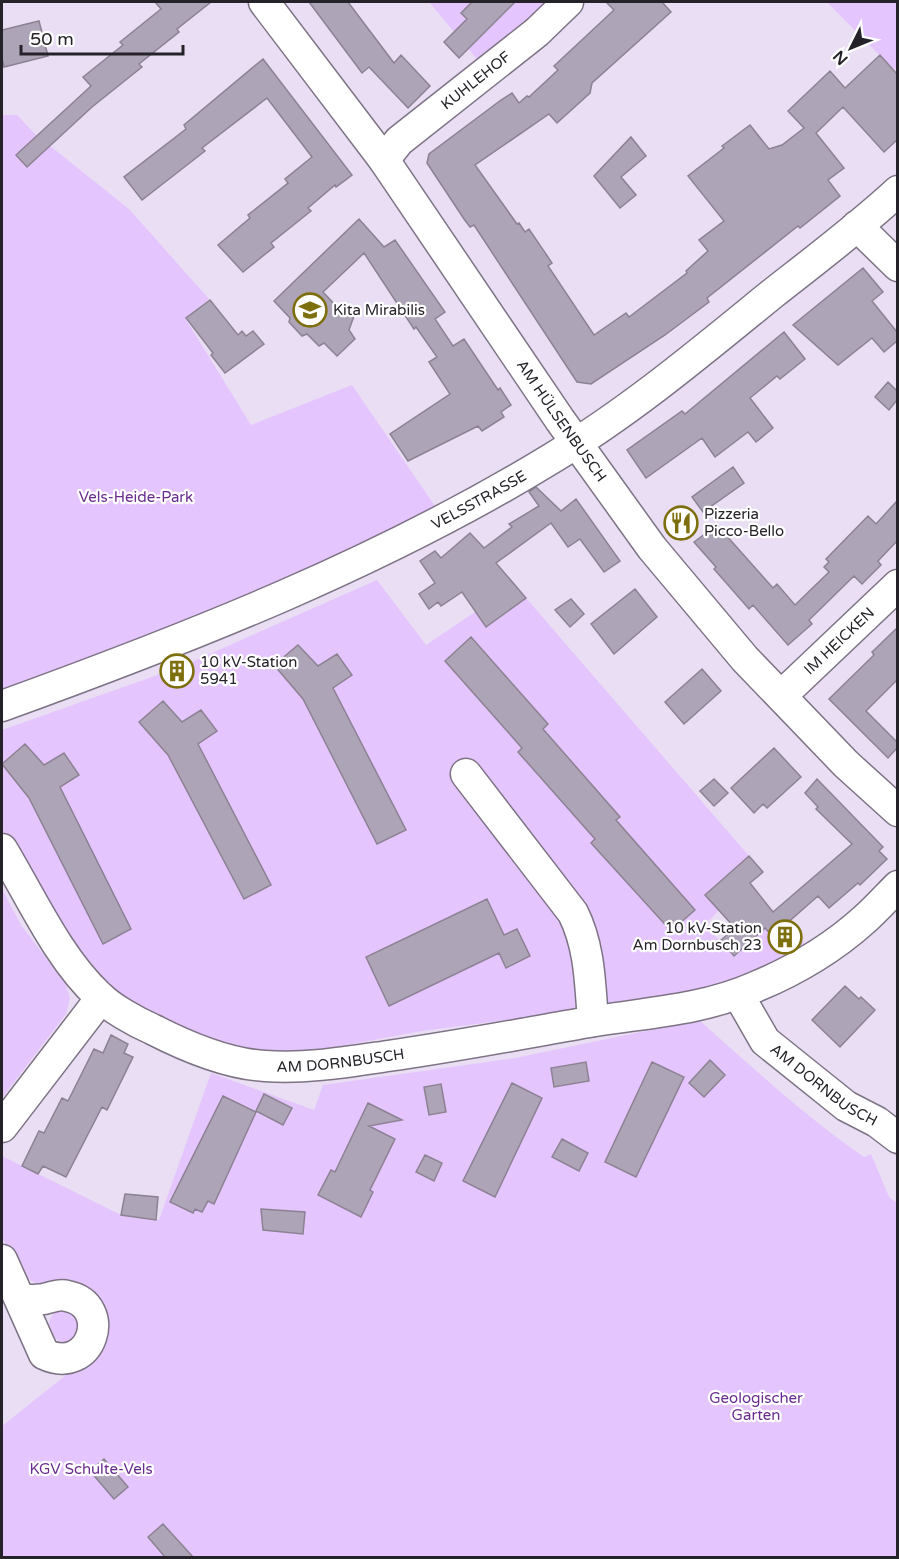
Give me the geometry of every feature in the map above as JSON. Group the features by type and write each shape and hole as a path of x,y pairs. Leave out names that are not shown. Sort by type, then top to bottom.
{"street":[{"name":"AM HÜLSENBUSCH","path":"264,2 384,160 577,443 652,548 712,621 781,696 846,764 897,811"},
{"name":"KUHLEHOF","path":"384,160 399,141 537,32 568,2"},
{"name":"VELSSTRASSE","path":"2,706 262,607 441,521 577,443 644,395 857,226 897,191"},
{"path":"857,226 897,266"},
{"name":"IM HEICKEN","path":"781,696 897,585"},
{"path":"466,774 573,913 583,932 593,1021"},
{"name":"AM DORNBUSCH","path":"2,849 61,948 84,980 101,998 150,1029 201,1050 263,1066 324,1066 696,1006 738,994 790,970 836,941 865,919 897,886"},
{"name":"AM DORNBUSCH","path":"738,994 765,1041 846,1106 877,1122 897,1138"},
{"path":"2,1127 101,998"},
{"path":"2,1260 21,1300"}],"green space":[{"path":"429,2 550,2 482,65"},
{"path":"827,2 897,2 897,67 894,70"},
{"name":"Vels-Heide-Park","path":"2,115 17,115 34,133 129,209 209,299 185,318 251,425 352,385 437,509 310,571 183,624 2,692"},
{"path":"377,580 426,645 475,612 486,627 526,598 749,856 719,910 705,925 734,956 780,915 808,948 745,979 691,994 422,1031 319,1050 248,1052 191,1035 141,1011 110,986 69,937 2,829 2,730 180,667"},
{"path":"2,889 21,925 65,983 70,998 66,1014 2,1098"},
{"path":"699,1020 821,1125 864,1157 871,1154 889,1197 897,1203 897,1557 2,1557 2,1426 105,1344 105,1325 30,1280 17,1268 2,1237 2,1156 121,1215 159,1220 211,1073 314,1110 323,1085 515,1058"},
{"path":"61,1309 77,1313 81,1335 66,1343 55,1338 49,1328 51,1317"}],"building":[{"path":"155,2 211,2 177,29 179,32 139,64 142,67 92,107 27,167 16,155 91,86 83,77 123,45 120,42 161,9"},
{"path":"309,2 348,2 394,63 401,55 430,86 408,108 369,67 362,73"},
{"path":"472,2 515,2 459,58 444,42 467,19 461,13"},
{"path":"606,2 662,2 671,12 592,83 590,93 557,123 549,114 475,165 517,224 519,223 525,232 529,229 552,263 548,266 594,335 626,313 629,317 687,273 686,271 708,251 699,240 724,221 688,176 750,125 769,149 782,145 804,128 788,111 830,71 845,88 880,55 897,74 897,140 884,152 843,107 816,133 844,168 828,180 840,196 707,298 709,302 665,335 591,384 577,382 474,225 470,227 427,163 429,154 501,100 512,93 519,103 527,96 529,97 558,70 554,66 614,10"},
{"path":"39,21 48,56 4,67 2,30"},
{"path":"263,59 352,175 336,187 335,185 308,208 311,211 271,243 274,247 243,272 218,245 250,218 248,215 288,183 285,179 312,157 267,98 202,148 205,151 142,200 124,177 186,129 184,125"},
{"path":"631,137 646,156 621,177 636,195 620,208 594,176"},
{"path":"359,219 384,247 395,240 445,312 435,319 453,346 464,339 498,390 500,388 511,405 501,412 504,417 482,431 478,426 408,461 390,434 450,394 429,362 437,357 416,327 414,329 364,253 323,292 339,309 348,309 354,316 349,330 355,339 337,356 324,343 319,346 307,334 302,336 289,322 290,318 274,301"},
{"path":"863,268 883,292 872,301 897,332 897,341 884,352 872,338 838,365 793,325"},
{"path":"210,300 238,335 242,331 246,336 253,331 264,344 225,373 186,318"},
{"path":"784,332 805,359 780,379 777,376 750,398 773,428 756,442 748,432 715,457 702,438 646,478 627,450 682,411 685,414"},
{"path":"888,382 897,391 897,400 889,410 875,397"},
{"path":"733,467 744,483 703,512 692,497"},
{"path":"536,487 561,511 576,499 620,561 604,572 580,539 568,547 551,523 496,563 526,598 486,627 462,592 441,606 438,602 429,609 419,594 435,583 420,561 435,551 441,558 470,533 484,548 512,527 509,524 539,506 529,492"},
{"path":"897,501 897,541 878,561 881,565 862,584 854,576 809,620 812,624 788,645 753,605 749,609 694,542 717,525 773,588 777,584 795,605 829,572 824,567 829,562 826,559 868,516 876,524"},
{"path":"635,589 657,617 614,654 591,624"},
{"path":"571,599 584,614 570,627 555,610"},
{"path":"897,628 897,680 866,711 897,742 897,748 888,758 829,699 874,655 872,652"},
{"path":"471,637 548,724 543,729 620,817 616,820 695,910 671,931 591,843 595,839 518,752 522,748 445,661"},
{"path":"298,645 318,666 337,654 352,675 333,688 406,830 377,844 303,699 274,665"},
{"path":"702,669 721,691 684,724 665,702"},
{"path":"163,701 182,722 201,710 217,731 198,744 271,885 244,899 168,755 139,722"},
{"path":"25,744 44,765 64,753 79,775 60,787 131,929 103,944 29,798 2,764"},
{"path":"774,748 801,777 767,808 763,804 754,813 731,788"},
{"path":"714,779 728,793 714,806 700,791"},
{"path":"817,779 883,847 879,851 887,859 860,885 858,883 829,908 818,896 785,925 797,938 784,949 765,928 734,956 721,940 735,928 705,895 749,856 763,872 750,883 773,912 852,844 816,809 818,807 805,793"},
{"path":"487,899 504,935 517,929 530,956 506,968 499,953 389,1006 366,957"},
{"path":"845,986 875,1010 840,1047 812,1020"},
{"path":"111,1035 128,1044 124,1053 133,1057 107,1110 102,1107 66,1177 43,1166 38,1174 22,1166 39,1131 44,1133 62,1098 68,1101 94,1049 103,1053"},
{"path":"710,1060 725,1075 704,1097 689,1083"},
{"path":"586,1062 589,1081 554,1087 551,1068"},
{"path":"652,1062 684,1077 636,1177 605,1162"},
{"path":"512,1083 542,1098 495,1197 463,1181"},
{"path":"441,1084 446,1112 429,1115 424,1087"},
{"path":"264,1094 292,1108 283,1125 256,1111"},
{"path":"223,1096 256,1112 214,1204 208,1201 202,1212 195,1209 193,1213 170,1202"},
{"path":"368,1103 402,1120 369,1126 395,1139 370,1190 373,1192 361,1217 318,1195 331,1170 335,1172"},
{"path":"562,1139 588,1153 579,1171 552,1157"},
{"path":"425,1155 442,1163 434,1181 416,1172"},
{"path":"125,1194 158,1197 156,1220 121,1215"},
{"path":"261,1209 305,1212 303,1234 263,1230"},
{"path":"104,1459 128,1487 114,1499 90,1471"},
{"path":"163,1524 193,1557 165,1557 148,1537"}],"place":[{"name":"Kita Mirabilis","path":"310,310"},
{"name":"Pizzeria Picco-Bello","path":"681,523"},
{"name":"10 kV-Station 5941","path":"177,671"},
{"name":"10 kV-Station Am Dornbusch 23","path":"785,937"}],"park label":[{"name":"Geologischer Garten","path":"756,1406"},
{"name":"KGV Schulte-Vels","path":"91,1469"}]}
